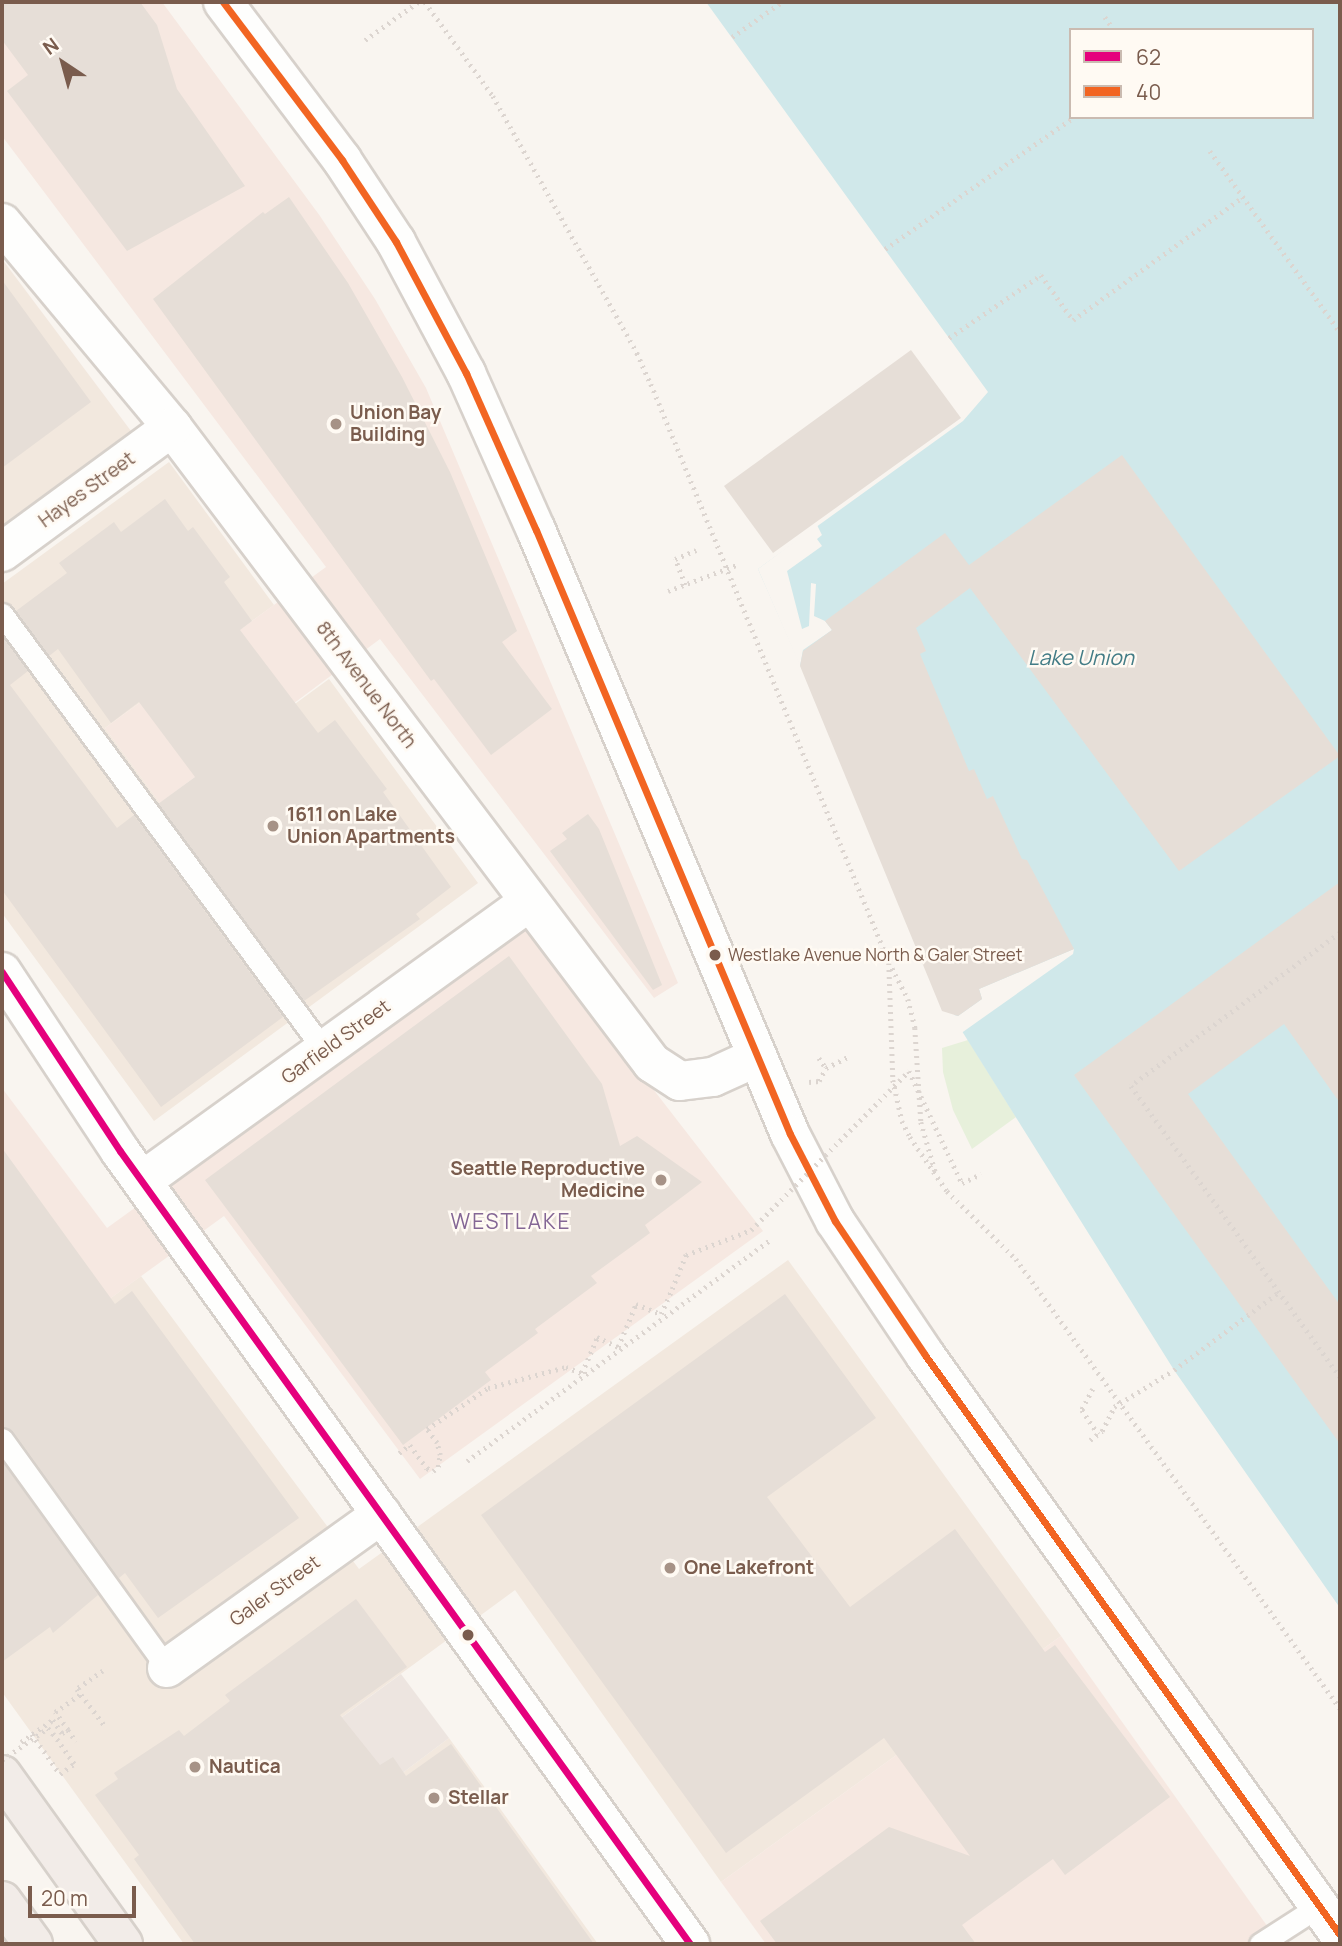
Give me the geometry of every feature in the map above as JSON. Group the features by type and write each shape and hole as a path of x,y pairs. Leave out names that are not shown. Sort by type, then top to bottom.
{"highway":[{"path":"2,1775 123,1944"},
{"path":"2,1901 33,1944"}],"main road":[{"path":"223,2 342,160 396,242 466,373 536,530 790,1134 835,1221 925,1355 1330,1921"},
{"name":"8th Avenue North","path":"2,223 172,427 652,1063 680,1081 713,1077 757,1057"},
{"name":"Hayes Street","path":"2,552 172,427"},
{"name":"Garfield Street","path":"142,1181 529,902"},
{"path":"3,975 142,1181 690,1944"},
{"name":"Galer Street","path":"167,1668 382,1514"}],"lane":[{"path":"2,614 324,1050"},
{"path":"2,1439 167,1668"},
{"path":"1260,1944 1330,1921"}],"path":[{"path":"365,40 418,2"},
{"path":"425,2 493,96 637,353 889,962 908,999 915,1028 917,1097 924,1139 936,1174"},
{"path":"732,37 782,2"},
{"path":"1105,17 1113,28"},
{"path":"885,249 1071,119"},
{"path":"1210,151 1340,332"},
{"path":"949,338 1041,275 1073,320 1243,197"},
{"path":"685,585 676,559 696,551"},
{"path":"668,591 739,564"},
{"path":"1340,933 1131,1086 1340,1377"},
{"path":"889,962 891,1062 897,1103 910,1137 963,1209 1016,1259 1340,1708"},
{"path":"808,1082 818,1081 826,1068 850,1056"},
{"path":"819,1058 826,1068"},
{"path":"399,1453 410,1445 427,1468 433,1471 438,1467 440,1455 437,1443 427,1429 488,1388 566,1367 582,1373 597,1337 618,1346 636,1304 661,1314 686,1255 751,1230 909,1070 962,1183 981,1174"},
{"path":"467,1461 771,1240"},
{"path":"1090,1440 1098,1434 1114,1408 1174,1370 1279,1292"},
{"path":"1093,1389 1082,1410 1098,1434"},
{"path":"76,1741 55,1712 103,1671"},
{"path":"79,1692 105,1726"},
{"path":"20,1742 53,1720 62,1733 68,1730"},
{"path":"2,1760 48,1728 74,1764 60,1774 32,1734"}],"shaded area":[{"path":"2,2 162,2 320,216 375,299 426,388 678,983 654,998 380,639 160,803 105,728 326,567 2,136"},
{"path":"2,259 134,435 2,532"},
{"path":"169,462 274,605 105,728 160,803 329,679 478,883 154,1121 2,913 2,584"},
{"path":"526,925 763,1231 420,1479 224,1216 2,1377 2,1088 107,1228"},
{"path":"788,1260 1061,1636 721,1882 515,1590 252,1783 300,1850 449,1738 598,1944 184,1944 2,1692 2,1377 141,1276 359,1569"},
{"path":"1061,1636 1280,1944 766,1944 721,1882"},
{"path":"401,1674 449,1738 300,1850 252,1783"}],"green space":[{"path":"968,1040 1016,1117 972,1149 953,1110 943,1072 942,1048"}],"water":[{"name":"Lake Union","path":"706,2 1340,2 1340,1608 1174,1370 960,1028 758,569 963,421 988,392"}],"pier":[{"path":"817,525 822,535 817,539 822,546 787,571 802,629 809,626 811,583 816,584 814,616 825,621 832,630 803,650 800,666 758,569"},
{"path":"1074,949 1073,954 960,1034 950,1014 958,1016 982,999 979,989"}],"building":[{"path":"2,2 140,2 157,25 177,89 245,186 127,251 7,91 28,75 2,40"},
{"name":"Union Bay Building","path":"289,197 348,283 402,377 450,472 517,631 502,642 552,709 491,755 434,679 431,681 153,299 263,212 265,214"},
{"path":"2,280 91,402 2,468"},
{"path":"911,350 961,418 773,553 724,486"},
{"path":"1122,455 1340,756 1179,871 970,588 916,628 926,651 920,654 969,771 974,769 987,799 993,796 1022,859 1027,860 1074,949 979,989 982,999 958,1016 942,1011 800,666 803,651 832,630 825,621 945,533 969,565"},
{"path":"165,499 188,531 193,527 230,577 224,582 252,621 240,630 318,733 335,720 387,789 383,792 451,887 416,914 420,919 304,1001 158,804 195,777 139,702 111,723 58,649 49,656 16,611 67,573 59,563 114,522 121,532"},
{"path":"2,636 28,671 10,685 117,828 134,815 283,1017 161,1107 2,890"},
{"path":"588,814 599,829 662,985 653,990 550,851 567,839 562,833"},
{"path":"1340,882 1340,1103 1284,1024 1188,1094 1340,1305 1340,1444 1074,1075"},
{"path":"509,956 602,1084 620,1146 637,1136 702,1182 645,1225 650,1233 591,1276 597,1283 535,1329 538,1333 485,1372 491,1380 403,1445 205,1180"},
{"path":"2,1148 115,1304 132,1291 299,1518 158,1618 125,1573 119,1578 13,1431 2,1426"},
{"name":"One Lakefront","path":"785,1294 876,1418 767,1497 850,1607 955,1529 1045,1652 1055,1645 1170,1797 1065,1875 1053,1859 962,1925 976,1944 777,1944 760,1921 889,1827 970,1856 884,1738 726,1853 481,1515"},
{"path":"2,1461 98,1595 53,1633 50,1627 2,1662"},
{"path":"356,1599 407,1667 340,1715 380,1765 393,1757 406,1776 451,1744 594,1944 195,1944 134,1859 139,1855 95,1795 118,1779 114,1773 179,1730 184,1736 230,1701 225,1695"}],"transit line":[{"name":"40","path":"223,2 342,160 396,242 466,373 536,530 790,1134 835,1221 925,1355 1340,1935"},
{"name":"62","path":"2,972 120,1151 690,1944"}],"place":[{"name":"Union Bay Building","path":"336,424"},
{"name":"1611 on Lake Union Apartments","path":"273,826"},
{"name":"Westlake Avenue North & Galer Street","path":"715,955"},
{"name":"Seattle Reproductive Medicine","path":"661,1180"},
{"name":"One Lakefront","path":"670,1568"},
{"name":"Nautica","path":"195,1767"},
{"name":"Stellar","path":"434,1798"}],"district":[{"name":"WESTLAKE","path":"511,1221"}]}
